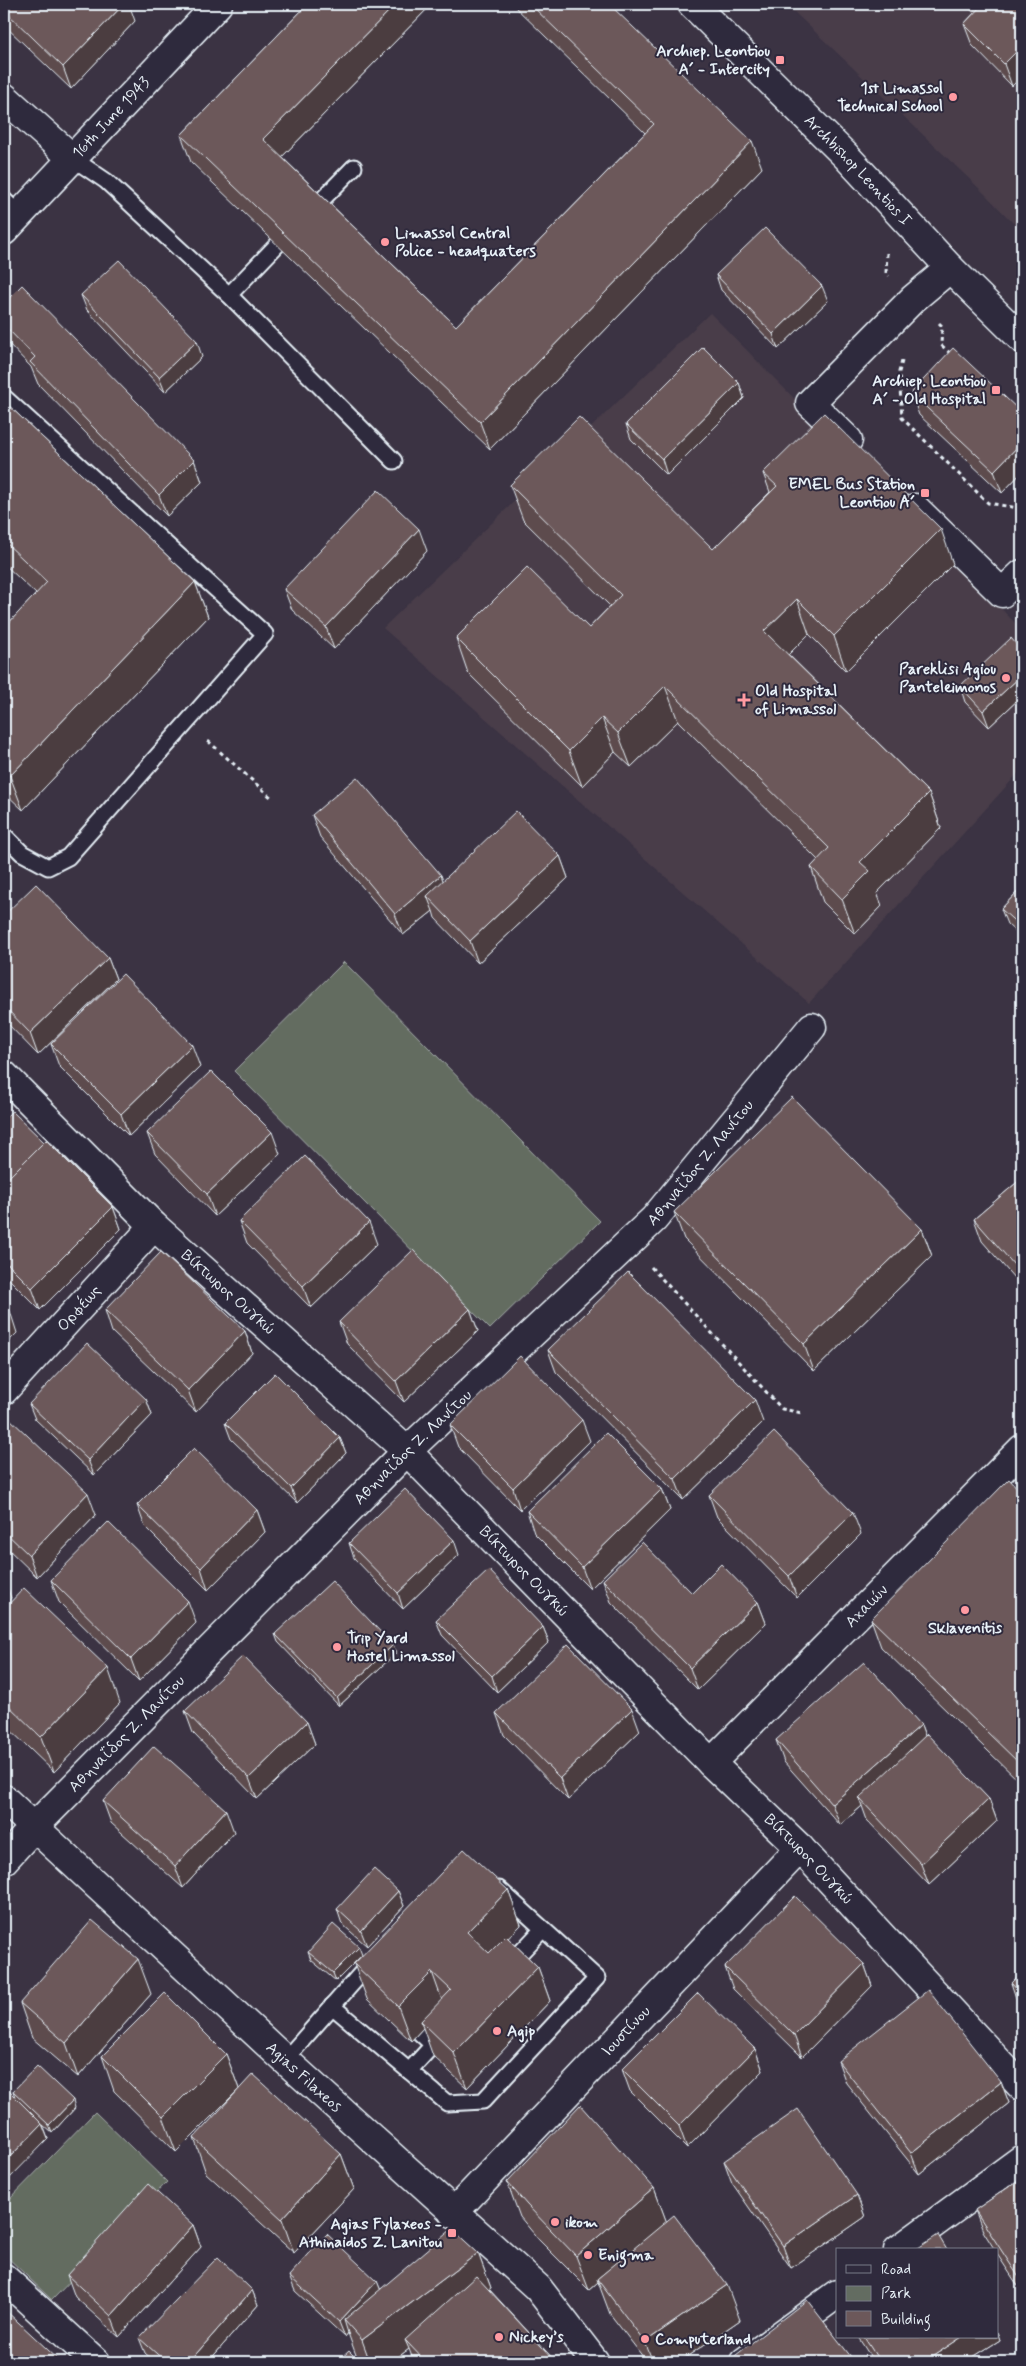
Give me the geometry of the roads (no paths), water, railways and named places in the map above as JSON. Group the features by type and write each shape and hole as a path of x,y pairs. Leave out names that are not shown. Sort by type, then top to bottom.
{"street":[{"name":"16th June 1943","path":"9,215 72,158 218,4"},
{"name":"Archbishop Leontios I","path":"692,4 846,156 950,268 1022,339"},
{"path":"4,97 72,158"},
{"path":"864,457 810,403 914,299 950,268"},
{"path":"898,490 1002,593 1022,574"},
{"name":"Αθηναΐδος Ζ. Λανίτου","path":"4,1860 35,1826 407,1451 654,1219 812,1027"},
{"name":"Βίκτωρος Ουγκώ","path":"4,1075 154,1226 407,1451 711,1763 800,1848 1022,2087"},
{"name":"Ορφέως","path":"4,1390 154,1226"},
{"name":"Αχαιών","path":"711,1763 1022,1449"},
{"name":"Agias Filaxeos","path":"4,1799 284,2060 538,2288 595,2362"},
{"name":"Ιουστίνου","path":"453,2213 800,1848"},
{"path":"901,2248 1022,2159"},
{"path":"4,2278 96,2362"},
{"path":"744,2362 836,2295"}],"lane":[{"path":"72,158 106,181 229,295 394,461"},
{"path":"315,207 354,167"},
{"path":"229,295 277,245"},
{"path":"4,397 265,634 68,856 48,867 22,853 4,835"},
{"path":"332,2006 447,2103 483,2101 597,1978 486,1877"},
{"path":"496,1950 504,1970 542,1929"},
{"path":"284,2060 332,2006 366,1979 384,1947"},
{"path":"409,2071 451,2025"},
{"path":"420,2032 433,2045"}],"place":[{"name":"Archiep. Leontiou A´ - Intercity","path":"780,60"},
{"name":"1st Limassol Technical School","path":"953,97"},
{"name":"Limassol Central Police - headquaters","path":"385,242"},
{"name":"Archiep. Leontiou A´ - Old Hospital","path":"996,390"},
{"name":"EMEL Bus Station Leontiou A´","path":"925,493"},
{"name":"Pareklisi Agiou Panteleimonos","path":"1006,678"},
{"name":"Old Hospital of Limassol","path":"744,700"},
{"name":"Sklavenitis","path":"965,1610"},
{"name":"Trip Yard Hostel Limassol","path":"337,1647"},
{"name":"Agip","path":"497,2031"},
{"name":"ikom","path":"555,2222"},
{"name":"Agias Fylaxeos - Athinaidos Z. Lanitou","path":"452,2233"},
{"name":"Enigma","path":"588,2255"},
{"name":"Nickey’s","path":"499,2337"},
{"name":"Computerland","path":"645,2339"}]}
